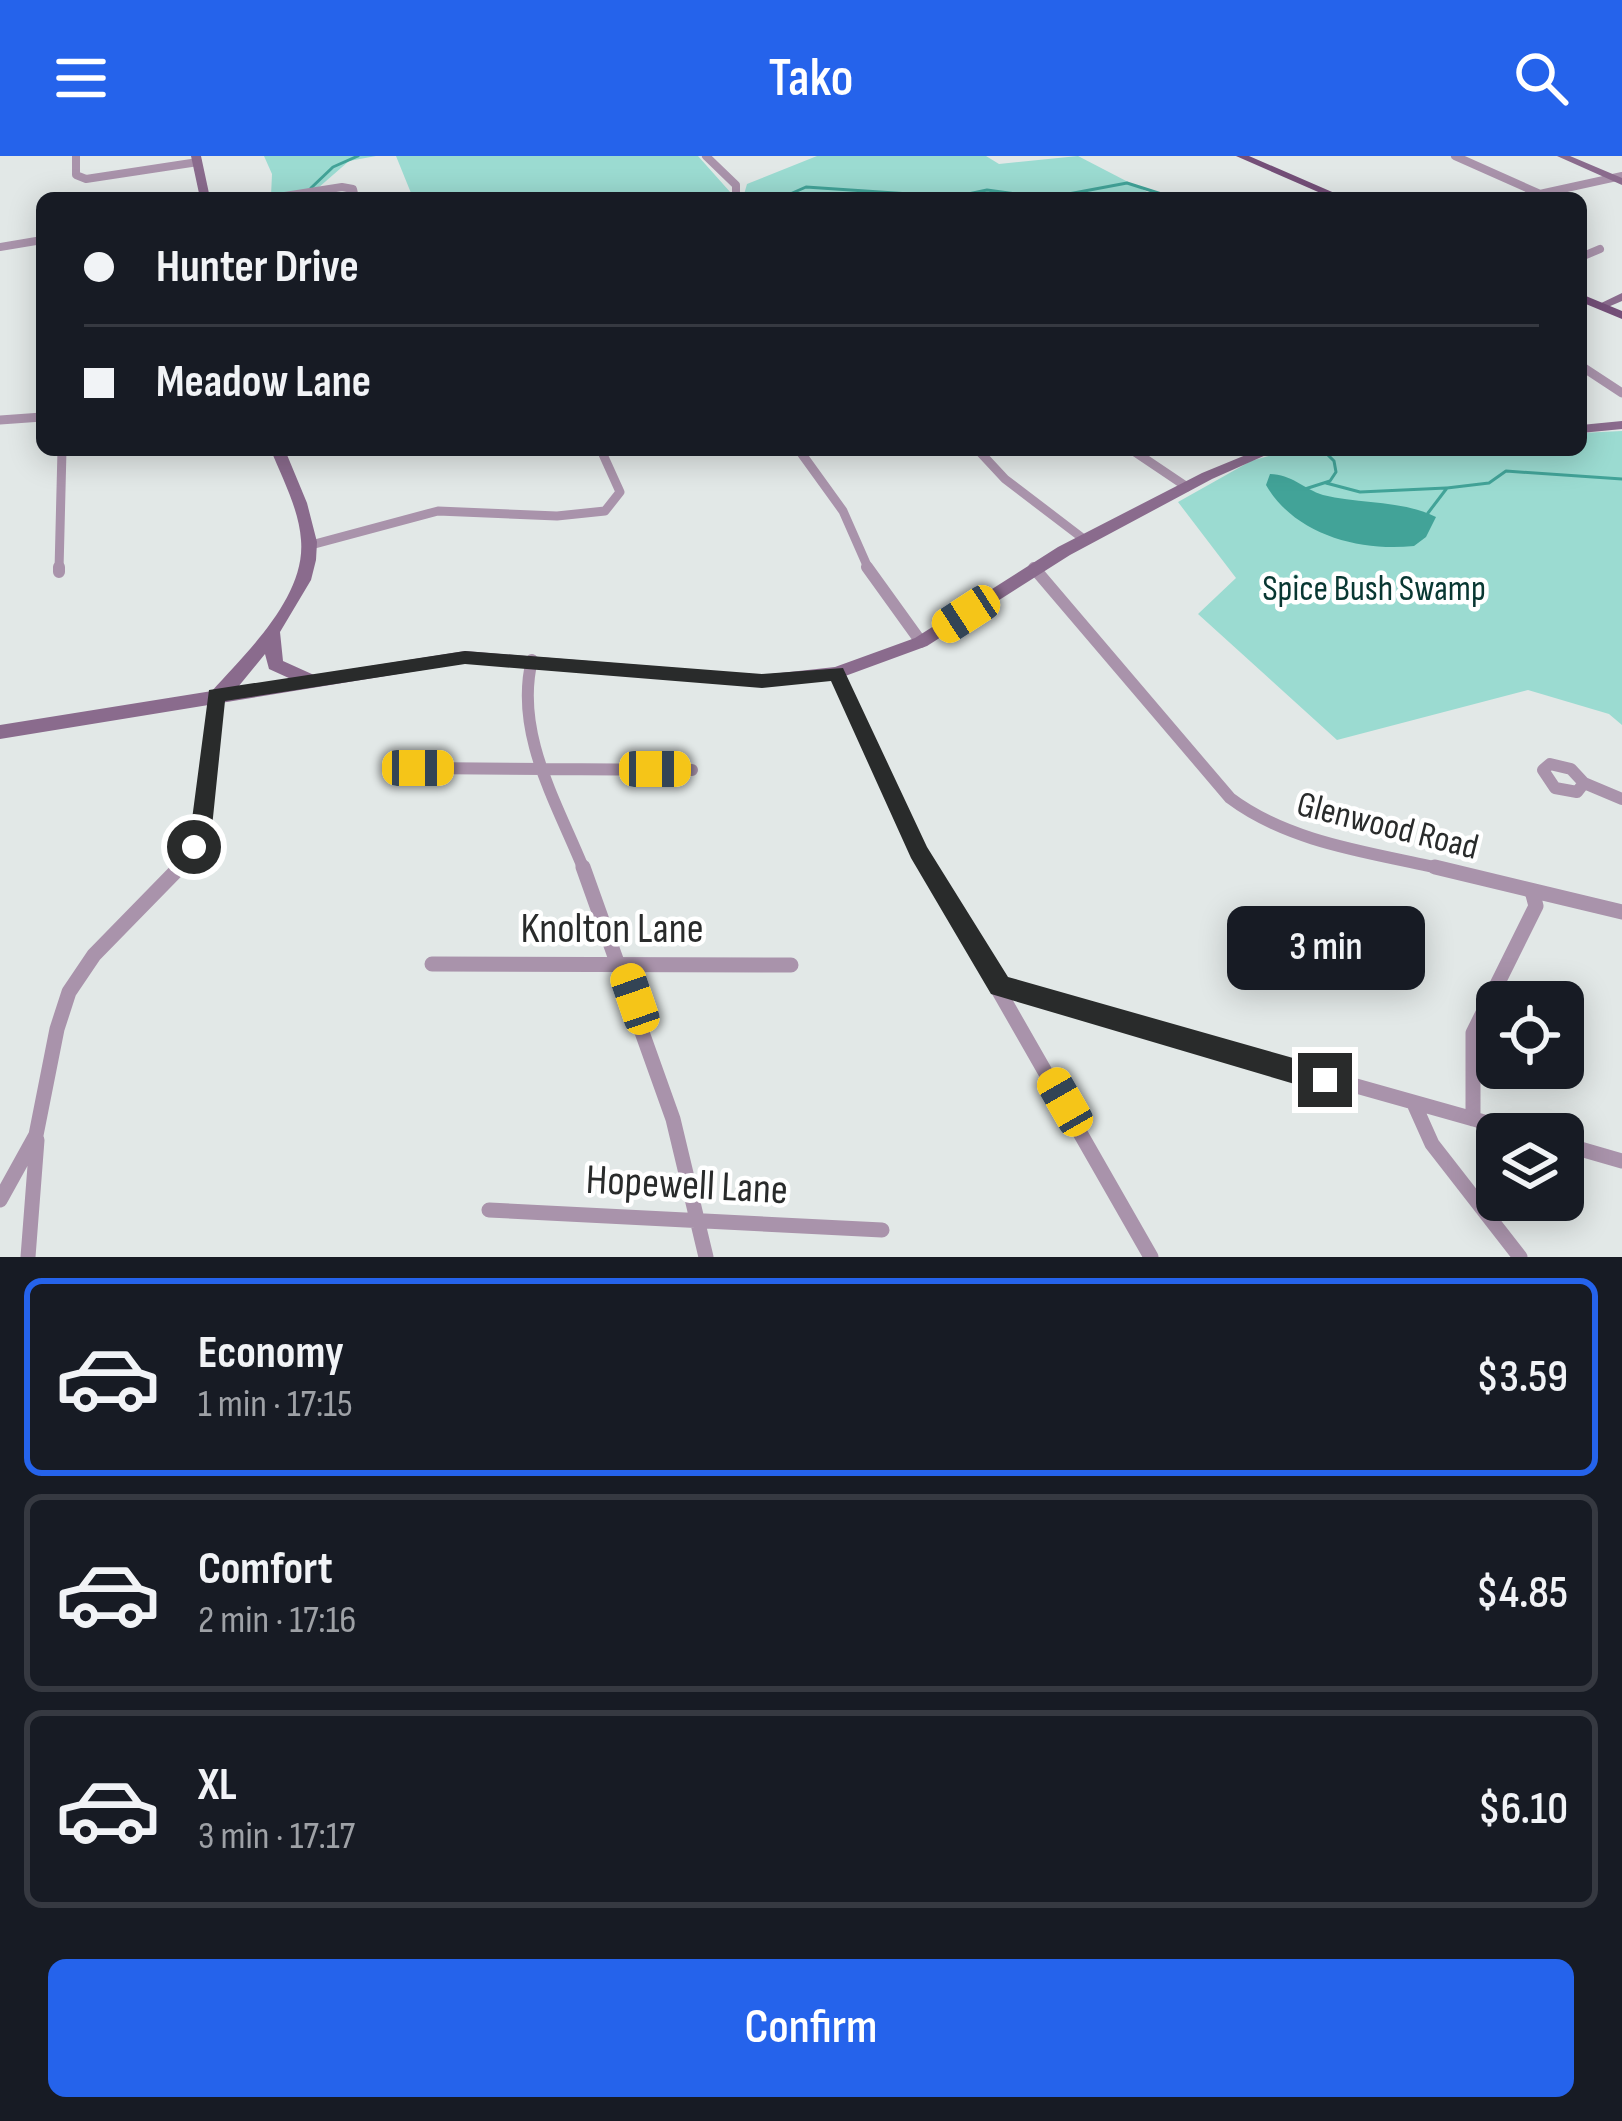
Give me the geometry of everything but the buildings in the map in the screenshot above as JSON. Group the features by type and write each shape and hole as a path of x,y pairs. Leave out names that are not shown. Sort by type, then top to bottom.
{"main road":[{"path":"1241,156 1327,192"},
{"path":"1562,156 1619,179"},
{"path":"197,159 204,192"},
{"path":"1600,306 1622,297"},
{"path":"1587,301 1622,315"},
{"path":"1587,428 1622,425"},
{"path":"215,695 234,683 304,585 310,544 280,456"},
{"path":"0,732 439,659 532,660 762,681 837,673 921,643 1084,540 1257,456"},
{"path":"272,632 275,665 312,679"}],"street":[{"path":"76,156 76,175 83,179 197,159"},
{"path":"706,156 736,184 736,192"},
{"path":"1455,156 1536,192"},
{"path":"1551,192 1619,179"},
{"path":"318,192 349,188 351,192"},
{"path":"0,247 36,241"},
{"path":"1587,254 1600,249"},
{"path":"1587,370 1622,392"},
{"path":"0,420 36,417"},
{"path":"59,572 62,456"},
{"path":"310,544 438,511 557,516 605,511 620,492 604,456"},
{"path":"803,456 843,511 873,580 921,643"},
{"path":"984,456 1005,479 1084,540"},
{"path":"1141,456 1187,487"},
{"name":"Glenwood Road","path":"1034,568 1217,784 1254,816 1304,836 1622,912"},
{"path":"532,660 523,708 622,962 678,1127 706,1257"},
{"path":"837,673 919,852 1000,986 1151,1257"},
{"path":"28,1257 38,1132 59,1018 69,991 94,954 169,885 194,847 202,827 215,695"},
{"path":"418,768 692,770"},
{"path":"1584,783 1622,799"},
{"path":"1473,1119 1473,1033 1536,907 1532,891"},
{"name":"Knolton Lane","path":"432,964 791,965"},
{"path":"1000,986 1476,1120"},
{"path":"1415,1106 1432,1144 1520,1257"},
{"path":"0,1199 38,1132"},
{"path":"1584,1150 1622,1161"},
{"name":"Hopewell Lane","path":"489,1210 882,1230"}],"green space":[{"path":"264,156 376,156 349,161 318,188 271,192 272,174"},
{"path":"396,156 698,156 730,192 411,192"},
{"path":"817,156 986,156 999,164 1078,156 1147,192 745,192 747,184"},
{"name":"Spice Bush Swamp","path":"1622,431 1622,725 1609,714 1528,690 1337,740 1198,614 1236,578 1178,502 1251,461 1269,456 1587,456 1587,433"}],"water":[{"path":"1270,474 1323,495 1409,508 1436,517 1426,537 1414,546 1350,542 1293,516 1266,485"}],"waterway":[{"path":"311,188 333,167 358,156"},
{"path":"1079,192 1127,183 1155,192"},
{"path":"795,192 806,187 880,192"},
{"path":"978,192 1002,192"},
{"path":"1305,489 1330,481 1336,472 1329,456"},
{"path":"1428,513 1447,488 1489,483 1506,471 1622,479"},
{"path":"1326,483 1360,492 1446,488"}],"route":[{"path":"194,847 202,827 215,695 465,657 738,680 795,680 837,673 919,852 1000,986 1325,1080"}]}
